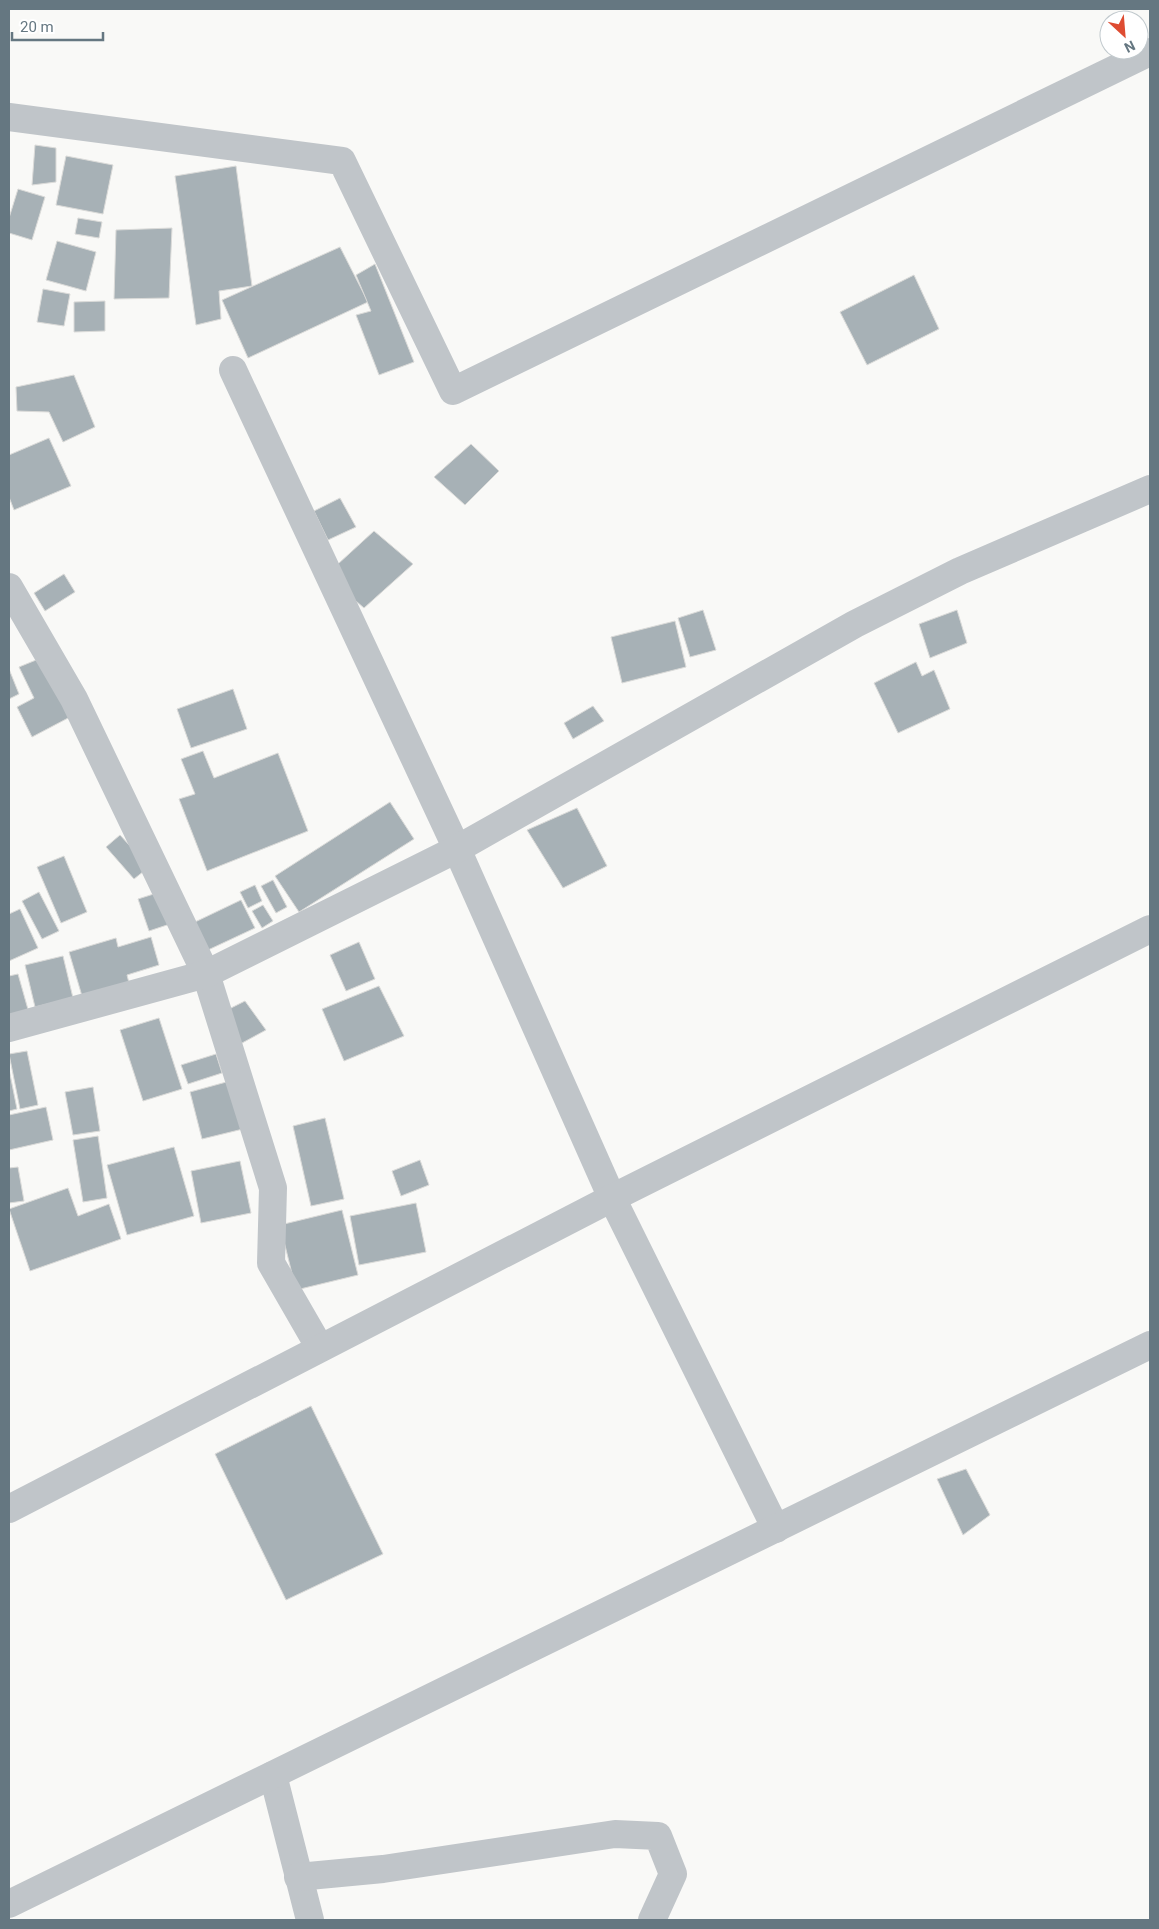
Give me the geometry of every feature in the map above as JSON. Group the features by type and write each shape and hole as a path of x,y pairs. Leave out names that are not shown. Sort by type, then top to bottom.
{"street":[{"path":"9,117 342,161 453,391 1150,52"},
{"path":"233,370 457,849 612,1198 776,1529"},
{"path":"9,1028 206,974 457,849 855,624 960,571 1150,489"},
{"path":"9,587 74,699 206,974 273,1188 271,1263 320,1348"},
{"path":"9,1508 612,1198 1150,929"},
{"path":"9,1904 1150,1345"},
{"path":"274,1775 310,1920"},
{"path":"298,1877 383,1869 615,1834 658,1836 673,1874 652,1920"}],"building":[{"path":"35,145 56,148 56,182 32,185"},
{"path":"66,156 113,165 103,214 56,205"},
{"path":"236,166 252,286 219,291 221,319 196,325 175,176"},
{"path":"18,189 45,197 32,240 9,233 9,218"},
{"path":"78,218 102,222 99,238 75,234"},
{"path":"172,228 169,298 114,299 116,230"},
{"path":"57,241 96,252 86,291 46,280"},
{"path":"340,247 368,302 248,358 222,300"},
{"path":"375,264 414,362 379,375 356,315 371,311 356,275"},
{"path":"914,275 939,329 867,365 840,312"},
{"path":"43,289 70,294 64,326 37,322"},
{"path":"105,301 105,331 74,332 74,302"},
{"path":"74,375 95,427 63,442 49,412 17,411 16,387"},
{"path":"49,438 71,486 14,510 9,497 9,455"},
{"path":"471,444 499,471 465,505 434,477"},
{"path":"340,498 356,527 328,540 314,511"},
{"path":"374,531 413,564 364,608 326,575"},
{"path":"64,574 75,592 45,611 34,593"},
{"path":"703,610 716,650 690,657 678,618"},
{"path":"957,610 967,643 930,658 919,624"},
{"path":"675,621 686,667 622,683 611,637"},
{"path":"41,658 70,717 32,737 17,707 34,698 19,667"},
{"path":"916,662 922,676 934,670 950,709 898,733 874,683"},
{"path":"9,669 19,694 9,699"},
{"path":"233,689 247,729 191,748 177,709"},
{"path":"593,706 604,721 573,739 564,723"},
{"path":"203,751 214,778 278,753 308,831 207,871 179,799 195,794 181,759"},
{"path":"390,802 414,839 299,912 275,876"},
{"path":"577,808 607,866 563,888 527,830"},
{"path":"120,835 149,867 134,879 106,847"},
{"path":"64,856 87,912 61,923 37,867"},
{"path":"273,880 287,907 276,913 261,886"},
{"path":"255,885 262,901 248,908 240,892"},
{"path":"39,892 59,931 42,939 22,901"},
{"path":"160,892 170,924 149,931 138,899"},
{"path":"241,900 255,928 208,950 195,922"},
{"path":"263,905 273,921 262,928 252,911"},
{"path":"20,909 38,948 9,961 9,914"},
{"path":"151,937 159,965 127,975 129,983 82,996 69,952 116,938 118,947"},
{"path":"359,942 375,979 346,991 330,955"},
{"path":"63,956 73,998 35,1007 25,965"},
{"path":"18,974 29,1013 9,1019 9,976"},
{"path":"379,986 404,1036 344,1061 322,1009"},
{"path":"245,1001 266,1030 231,1049 215,1016"},
{"path":"159,1018 182,1089 143,1101 120,1030"},
{"path":"27,1051 38,1105 20,1109 9,1054"},
{"path":"216,1054 222,1073 188,1084 181,1065"},
{"path":"9,1069 17,1109 9,1111"},
{"path":"230,1081 243,1129 202,1139 190,1092"},
{"path":"93,1087 100,1131 73,1135 65,1092"},
{"path":"46,1107 53,1140 9,1150 9,1115"},
{"path":"325,1118 344,1199 311,1206 293,1126"},
{"path":"98,1136 107,1198 83,1202 73,1140"},
{"path":"174,1147 194,1216 127,1235 107,1165"},
{"path":"420,1160 429,1185 401,1196 392,1171"},
{"path":"240,1161 251,1213 201,1223 191,1171"},
{"path":"18,1167 24,1201 9,1203 9,1168"},
{"path":"68,1188 78,1216 109,1204 121,1239 30,1271 9,1209"},
{"path":"416,1203 426,1252 359,1265 350,1216"},
{"path":"342,1210 358,1275 296,1290 280,1225"},
{"path":"311,1406 383,1554 286,1600 215,1454"},
{"path":"966,1469 990,1515 963,1535 937,1479"}]}
